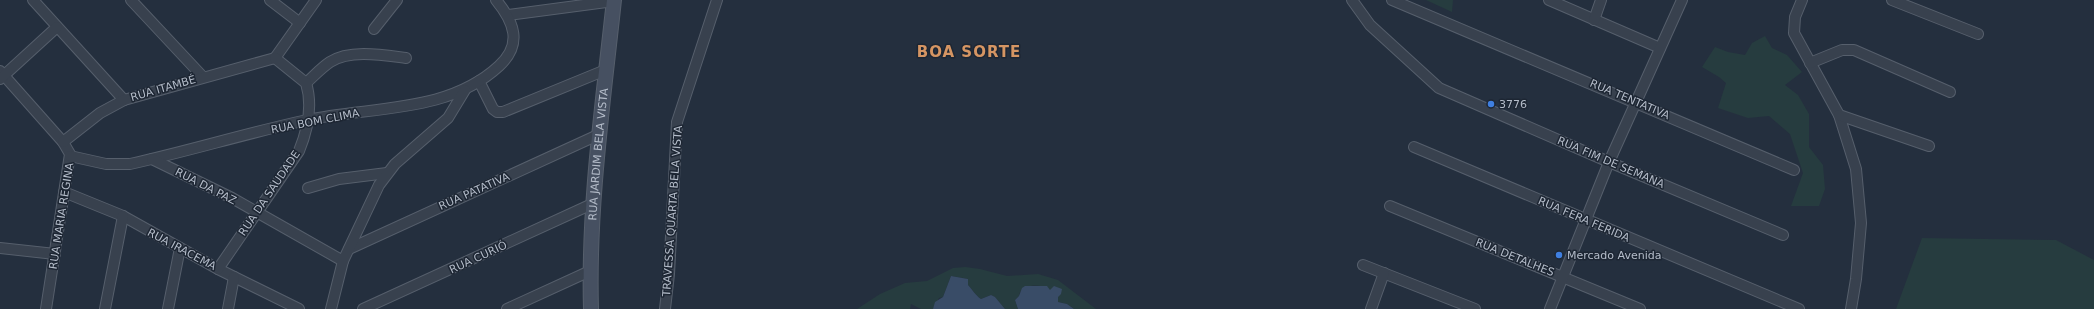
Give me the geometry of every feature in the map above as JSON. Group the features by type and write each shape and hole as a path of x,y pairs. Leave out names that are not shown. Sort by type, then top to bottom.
{"main road":[{"name":"RUA JARDIM BELA VISTA","path":"591,309 590,271 592,204 608,68 614,0"}],"street":[{"path":"33,0 124,100"},
{"path":"131,0 203,77"},
{"path":"270,0 300,23"},
{"path":"316,0 275,58 306,82 330,62 340,58 366,55 406,58"},
{"path":"374,29 397,0"},
{"path":"496,0 508,15 546,5 614,0"},
{"name":"TRAVESSA QUARTA BELA VISTA","path":"665,309 670,274 675,131 680,111 718,0"},
{"name":"RUA FIM DE SEMANA","path":"1352,0 1370,25 1439,88 1609,162 1783,235"},
{"name":"RUA TENTATIVA","path":"1392,0 1415,8 1464,31 1635,101 1794,170"},
{"path":"1549,0 1660,48"},
{"path":"1594,20 1601,0"},
{"path":"1550,309 1585,219 1635,101 1682,0"},
{"path":"1802,0 1795,17 1793,28 1796,38 1839,116 1856,170 1861,223 1856,279 1851,309"},
{"path":"1892,0 1978,34"},
{"name":"RUA BOM CLIMA","path":"70,156 117,165 152,159 308,120 417,104 465,90 496,69 509,55 514,33 508,15"},
{"path":"1,75 57,27"},
{"path":"1810,63 1842,50 1854,50 1950,92"},
{"name":"RUA ITAMBÉ","path":"63,142 100,113 124,100 275,58"},
{"path":"479,81 493,109 497,112 503,112 608,68"},
{"name":"RUA MARIA REGINA","path":"1,75 63,142 70,156 46,309"},
{"name":"RUA DA SAUDADE","path":"218,268 298,150 308,120 310,98 306,82"},
{"path":"331,309 343,261 371,200 387,173 448,118 465,90"},
{"path":"1839,116 1929,146"},
{"name":"RUA PATATIVA","path":"349,249 600,134"},
{"name":"RUA FERA FERIDA","path":"1414,147 1799,309"},
{"name":"RUA DA PAZ","path":"152,159 213,188 343,261"},
{"path":"308,188 339,179 387,173"},
{"name":"RUA IRACEMA","path":"64,192 123,216 234,277 299,309"},
{"name":"RUA CURIÓ","path":"363,309 592,204"},
{"name":"RUA DETALHES","path":"1390,206 1640,309"},
{"path":"105,309 123,216"},
{"path":"0,248 55,254"},
{"path":"168,309 180,248"},
{"path":"1363,265 1475,309"},
{"path":"507,309 590,271"},
{"path":"1371,309 1384,273"},
{"path":"228,309 234,277"}],"green space":[{"path":"1426,0 1453,0 1452,12"},
{"path":"1765,36 1772,48 1787,55 1802,72 1785,85 1798,95 1809,114 1809,147 1823,165 1825,189 1819,206 1791,206 1803,173 1790,134 1769,116 1748,118 1718,108 1726,83 1702,67 1715,47 1728,52 1745,55 1752,43"},
{"path":"1922,238 2056,240 2094,260 2094,309 1896,309"},
{"path":"965,267 1007,276 1038,274 1058,280 1096,309 1074,309 1067,304 1058,302 1054,294 1048,289 1035,286 1028,287 1020,292 1019,296 1015,300 1018,309 1005,309 995,297 991,295 981,299 979,298 968,285 968,279 951,276 943,297 939,298 933,309 921,309 911,304 910,309 857,309 880,294 905,283 927,281 953,268"}],"water":[{"path":"951,276 968,279 968,285 979,298 981,299 991,295 995,297 1005,309 933,309 935,302 943,297"},
{"path":"1025,286 1047,286 1050,290 1054,286 1062,289 1061,294 1058,297 1058,302 1067,304 1074,309 1018,309 1015,300 1019,296 1022,288"}],"place":[{"name":"3776","path":"1491,104"},
{"name":"Mercado Avenida","path":"1559,255"}],"district":[{"name":"BOA SORTE","path":"969,52"}]}
